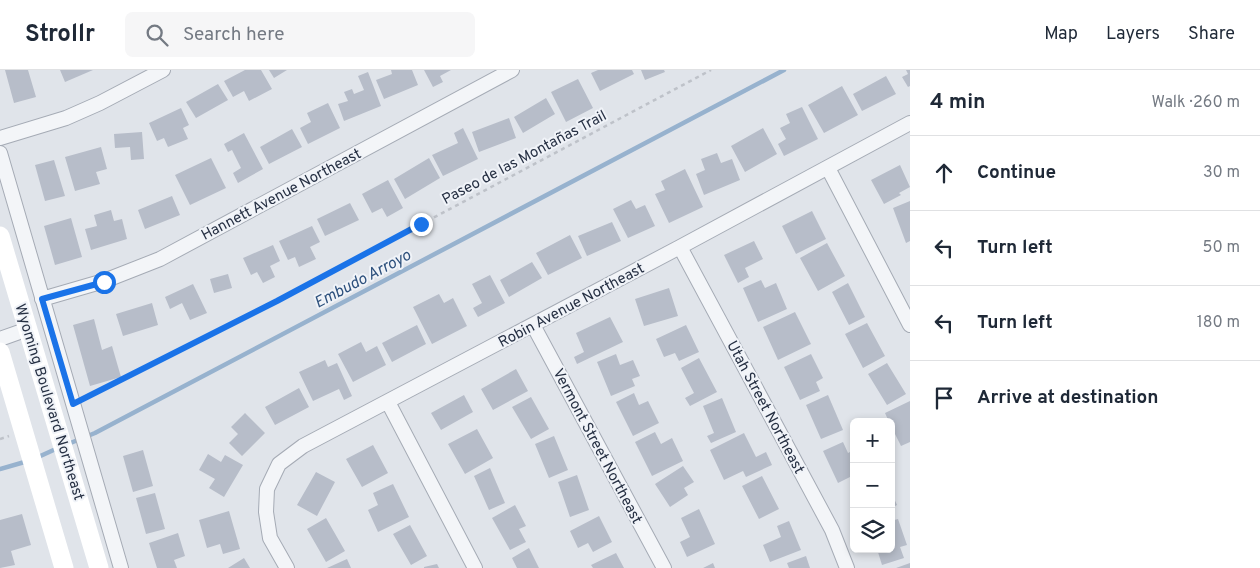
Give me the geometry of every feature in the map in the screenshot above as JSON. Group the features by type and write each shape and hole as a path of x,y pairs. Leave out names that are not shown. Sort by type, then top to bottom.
{"main road":[{"name":"Wyoming Boulevard Northeast","path":"0,236 99,568"},
{"path":"0,352 64,568"}],"street":[{"path":"0,138 66,118 100,103 163,70"},
{"name":"Hannett Avenue Northeast","path":"42,299 104,282 160,259 512,70"},
{"name":"Robin Avenue Northeast","path":"287,568 270,538 266,512 267,488 279,464 303,446 910,123"},
{"path":"0,153 121,568"},
{"path":"828,168 910,326"},
{"name":"Utah Street Northeast","path":"680,247 828,522 847,568"},
{"name":"Vermont Street Northeast","path":"533,325 664,568"},
{"path":"0,338 28,329"},
{"path":"388,402 476,568"}],"path":[{"name":"Paseo de las Montañas Trail","path":"74,410 711,70"},
{"path":"0,439 25,435"}],"building":[{"path":"5,70 28,70 36,97 14,103"},
{"path":"60,70 93,70 65,82"},
{"path":"245,70 261,70 272,89 249,101 244,91 233,97 224,81"},
{"path":"269,70 287,70 274,78"},
{"path":"391,70 412,70 418,85 384,99 376,80 392,74"},
{"path":"424,70 451,70 440,76 443,82 433,87"},
{"path":"598,70 632,70 634,74 600,91 591,73"},
{"path":"641,70 664,70 665,72 645,80"},
{"path":"906,70 910,70 910,86 908,87 902,77 908,74"},
{"path":"368,72 381,106 344,121 338,104 348,101 344,92 352,89 354,94 364,90 358,76"},
{"path":"886,76 896,94 862,111 853,94"},
{"path":"578,79 593,108 566,122 551,92"},
{"path":"218,84 228,100 196,118 186,102"},
{"path":"842,86 858,115 824,133 808,105"},
{"path":"546,98 555,114 523,133 514,117"},
{"path":"328,103 340,128 308,144 300,128 311,122 307,113"},
{"path":"802,107 818,139 784,156 778,144 786,139 780,128 790,123 786,114"},
{"path":"181,108 189,125 183,128 188,139 168,147 164,138 157,141 149,123"},
{"path":"509,118 516,138 479,152 472,132"},
{"path":"463,128 478,159 443,176 432,155 458,143 454,133"},
{"path":"763,128 777,154 745,172 731,146"},
{"path":"292,129 302,147 269,164 260,147"},
{"path":"142,132 144,159 131,160 130,147 115,148 114,134"},
{"path":"244,133 263,169 238,183 233,173 241,168 232,150 228,152 224,144"},
{"path":"101,147 107,169 96,172 100,184 75,191 65,157"},
{"path":"717,153 721,163 732,159 740,180 704,195 696,174 705,170 701,159"},
{"path":"211,158 226,188 190,205 175,175"},
{"path":"429,158 440,178 405,199 394,179"},
{"path":"54,160 65,196 45,201 35,165"},
{"path":"900,165 910,187 899,193 901,195 884,204 871,180"},
{"path":"685,169 703,207 669,223 655,194 665,190 661,181"},
{"path":"388,180 403,208 387,217 382,208 372,213 362,194"},
{"path":"172,196 180,215 145,229 138,210"},
{"path":"631,200 636,209 645,205 655,226 628,238 613,209"},
{"path":"910,201 910,241 906,243 893,208"},
{"path":"350,203 359,220 325,236 317,219"},
{"path":"111,210 114,221 122,219 127,239 91,250 85,229 97,226 94,215"},
{"path":"812,211 826,239 796,254 782,226"},
{"path":"71,218 82,257 55,265 44,226"},
{"path":"612,222 621,241 587,256 578,236"},
{"path":"312,226 320,242 310,247 316,259 299,267 295,257 288,260 279,241"},
{"path":"570,235 582,258 548,275 536,253"},
{"path":"754,241 763,259 745,268 749,277 738,283 724,255"},
{"path":"827,243 845,276 818,291 800,258"},
{"path":"273,245 280,261 270,266 275,277 263,283 257,272 251,275 243,258"},
{"path":"532,262 542,278 509,297 500,280"},
{"path":"228,274 232,288 214,293 210,279"},
{"path":"490,275 505,303 478,317 473,308 482,303 472,284"},
{"path":"761,280 765,288 776,283 787,309 758,322 743,288"},
{"path":"848,283 865,317 849,325 832,292"},
{"path":"193,284 207,313 190,320 182,303 170,309 165,297"},
{"path":"669,288 678,316 644,326 635,299"},
{"path":"439,294 444,303 453,298 467,326 432,344 413,307"},
{"path":"152,303 158,325 123,336 116,314"},
{"path":"795,312 811,344 778,360 763,327"},
{"path":"610,317 623,342 577,364 574,357 584,352 576,333"},
{"path":"94,319 102,350 112,346 121,377 90,386 73,325"},
{"path":"867,323 885,356 863,368 845,334"},
{"path":"417,325 426,344 392,362 382,343"},
{"path":"686,325 699,352 679,361 675,353 664,357 656,339"},
{"path":"361,342 366,352 377,346 386,365 353,382 338,354"},
{"path":"616,354 620,365 633,360 640,376 632,379 635,386 611,396 597,362"},
{"path":"811,354 823,378 816,382 820,391 800,400 784,367"},
{"path":"699,358 717,392 690,406 685,398 694,393 681,368"},
{"path":"325,360 328,367 337,363 352,396 344,400 339,389 313,401 299,372"},
{"path":"887,363 906,394 887,405 868,374"},
{"path":"516,369 528,391 493,410 481,389"},
{"path":"299,388 309,407 275,425 265,407"},
{"path":"634,393 639,405 648,401 659,423 633,436 616,402"},
{"path":"464,395 473,412 441,430 431,413"},
{"path":"828,395 843,430 821,439 806,405"},
{"path":"531,397 549,429 531,439 512,407"},
{"path":"722,398 736,432 711,443 707,436 714,433 703,406"},
{"path":"910,401 910,442 901,446 895,434 895,418 887,418 885,413"},
{"path":"245,413 265,433 242,456 229,443 238,434 231,427"},
{"path":"477,429 493,458 465,474 448,444"},
{"path":"655,432 661,444 672,438 683,461 652,476 635,442"},
{"path":"744,433 756,457 766,452 772,465 746,477 743,471 724,480 710,450"},
{"path":"554,436 568,470 549,478 535,444"},
{"path":"843,442 848,453 850,452 850,477 838,483 823,451"},
{"path":"373,445 388,473 362,487 346,459"},
{"path":"143,450 153,486 133,492 123,456"},
{"path":"208,454 221,462 225,455 243,465 224,497 209,488 215,479 199,470"},
{"path":"683,466 694,482 684,488 688,495 670,507 655,484"},
{"path":"490,468 505,503 489,510 474,476"},
{"path":"316,472 335,482 317,516 297,505"},
{"path":"577,475 589,510 570,517 558,482"},
{"path":"762,476 779,509 759,519 742,486"},
{"path":"393,484 409,517 378,532 368,510 378,505 373,493"},
{"path":"155,493 165,529 146,534 136,498"},
{"path":"515,505 526,526 519,529 526,542 510,550 492,518"},
{"path":"699,509 715,544 687,557 680,542 690,537 681,518"},
{"path":"229,511 240,549 223,554 220,544 207,548 199,520"},
{"path":"22,514 31,545 11,551 15,565 0,568 0,520"},
{"path":"599,516 612,542 593,552 588,543 578,548 570,531"},
{"path":"326,518 345,551 326,562 307,529"},
{"path":"898,519 907,545 900,547 904,558 882,565 878,553 895,553 895,520"},
{"path":"789,521 801,550 770,562 763,545 781,537 777,526"},
{"path":"410,525 427,556 411,565 393,534"},
{"path":"178,533 185,556 174,560 177,568 157,568 149,543"},
{"path":"529,548 539,568 517,568 512,558"},
{"path":"616,553 624,568 593,568 591,565"},
{"path":"806,556 810,568 789,568 787,563"},
{"path":"244,558 250,568 228,568"},
{"path":"347,559 351,568 327,568"},
{"path":"713,563 715,568 703,568"},
{"path":"910,563 910,568 896,568"},
{"path":"437,564 439,568 424,568 424,567"}],"waterway":[{"name":"Embudo Arroyo","path":"68,444 95,433 784,70"},
{"name":"Embudo Arroyo","path":"36,458 58,448"},
{"name":"Embudo Arroyo","path":"0,469 28,461"}],"route":[{"path":"104,282 42,299 73,404 277,301 421,224"}]}
